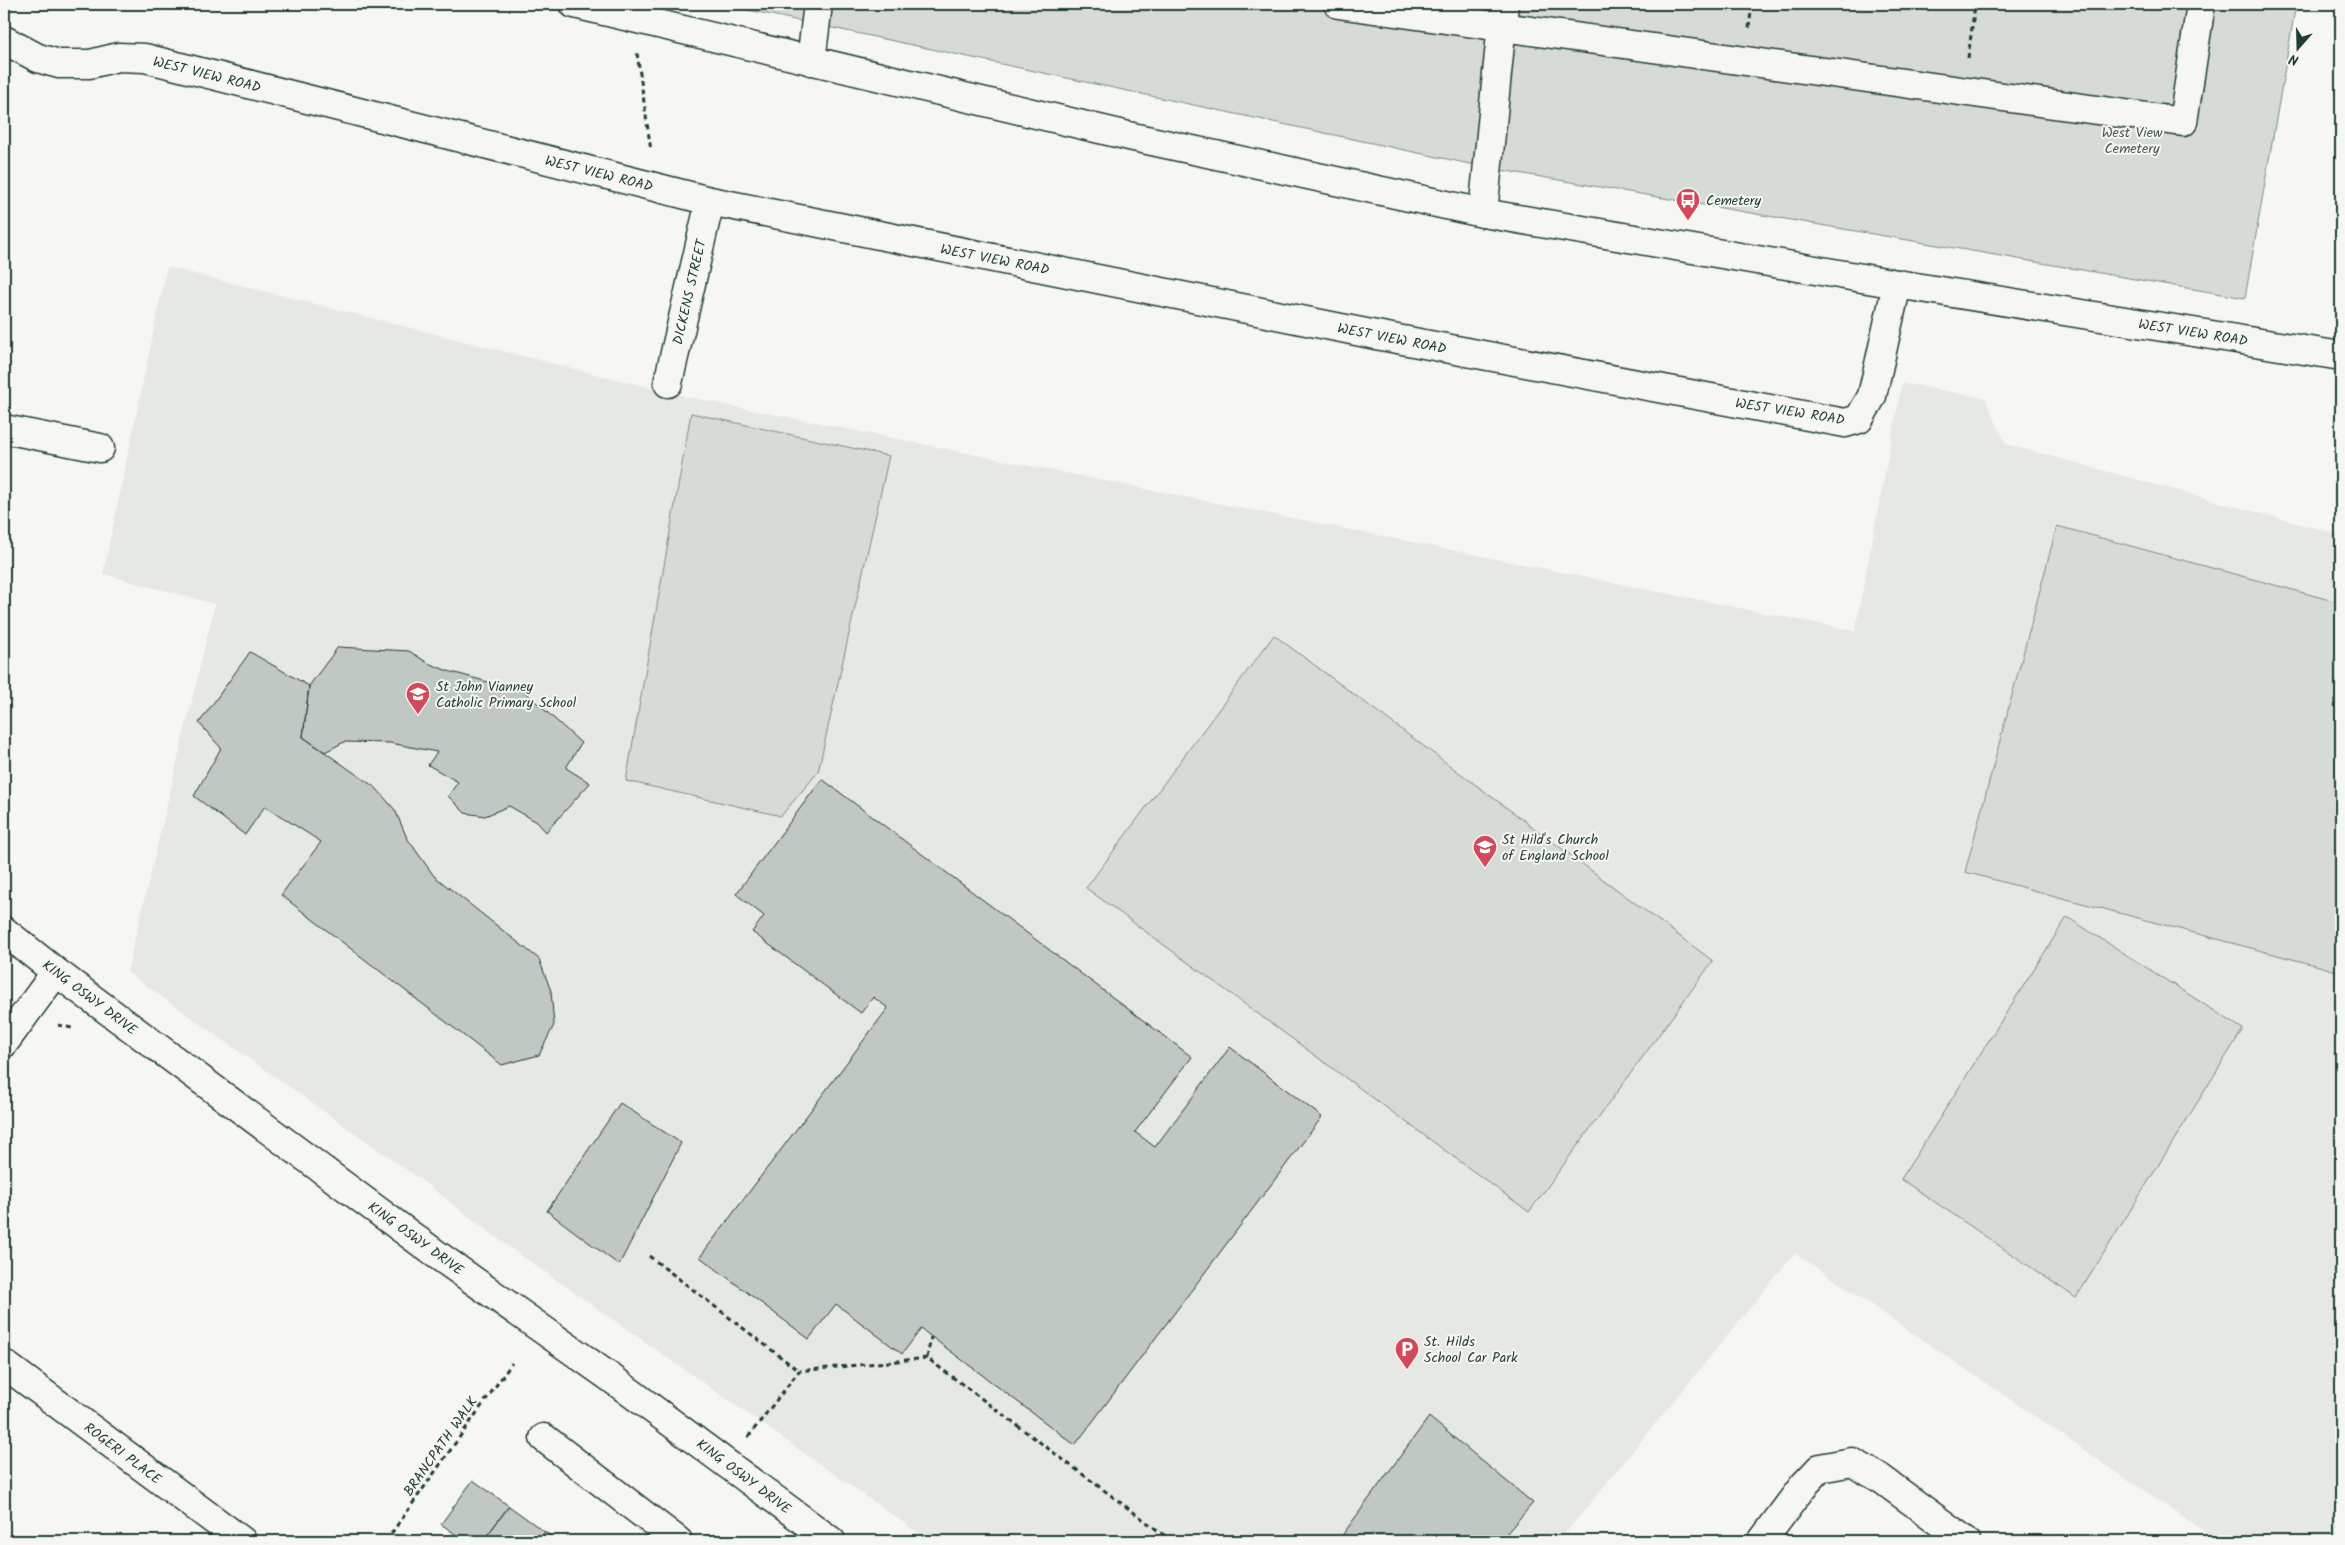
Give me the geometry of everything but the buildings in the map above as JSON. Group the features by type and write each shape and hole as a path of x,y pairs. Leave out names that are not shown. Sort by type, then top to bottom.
{"street":[{"name":"WEST VIEW ROAD","path":"574,4 1133,137 1483,213 1897,284 2341,356"},
{"path":"810,61 818,4"},
{"path":"1338,4 1502,15 1963,91 2183,122 2201,4"},
{"path":"1483,213 1502,15"},
{"name":"WEST VIEW ROAD","path":"4,40 38,58 59,64 90,64 118,57 146,58 710,201 1366,333 1845,423 1859,419 1872,396 1897,284"},
{"name":"DICKENS STREET","path":"668,383 710,201"},
{"path":"4,429 100,448"},
{"name":"KING OSWY DRIVE","path":"4,931 56,972 436,1254 595,1366 816,1537"},
{"path":"4,1043 56,972"},
{"name":"ROGERI PLACE","path":"4,1364 242,1541"},
{"path":"544,1438 678,1541"},
{"path":"1762,1541 1803,1486 1820,1468 1852,1462 1880,1478 1966,1541"}],"path":[{"path":"1963,91 1975,4"},
{"path":"636,45 652,156"},
{"path":"650,1256 799,1371 927,1358 1172,1541"},
{"path":"927,1358 931,1337"},
{"name":"BRANCPATH WALK","path":"386,1541 512,1363"},
{"path":"747,1438 799,1371"}],"shaded area":[{"name":"St Hild's Church of England School","path":"167,267 687,397 1855,631 1902,383 1985,398 2006,444 2341,535 2341,1541 2218,1541 1795,1253 1559,1541 930,1541 505,1244 424,1182 127,972 215,604 103,574"}],"green space":[{"name":"West View Cemetery","path":"720,4 2296,4 2245,298 1489,168"},
{"path":"691,413 889,456 818,772 781,816 626,781"},
{"path":"2057,526 2341,603 2341,972 1965,872"},
{"path":"1274,635 1713,961 1529,1212 1086,888"},
{"path":"2067,917 2243,1029 2076,1298 1901,1179"}],"place":[{"name":"Cemetery","path":"1688,221"},
{"name":"St John Vianney Catholic Primary School","path":"418,715"},
{"name":"St Hild's Church of England School","path":"1485,868"},
{"name":"St. Hilds School Car Park","path":"1407,1370"}]}
